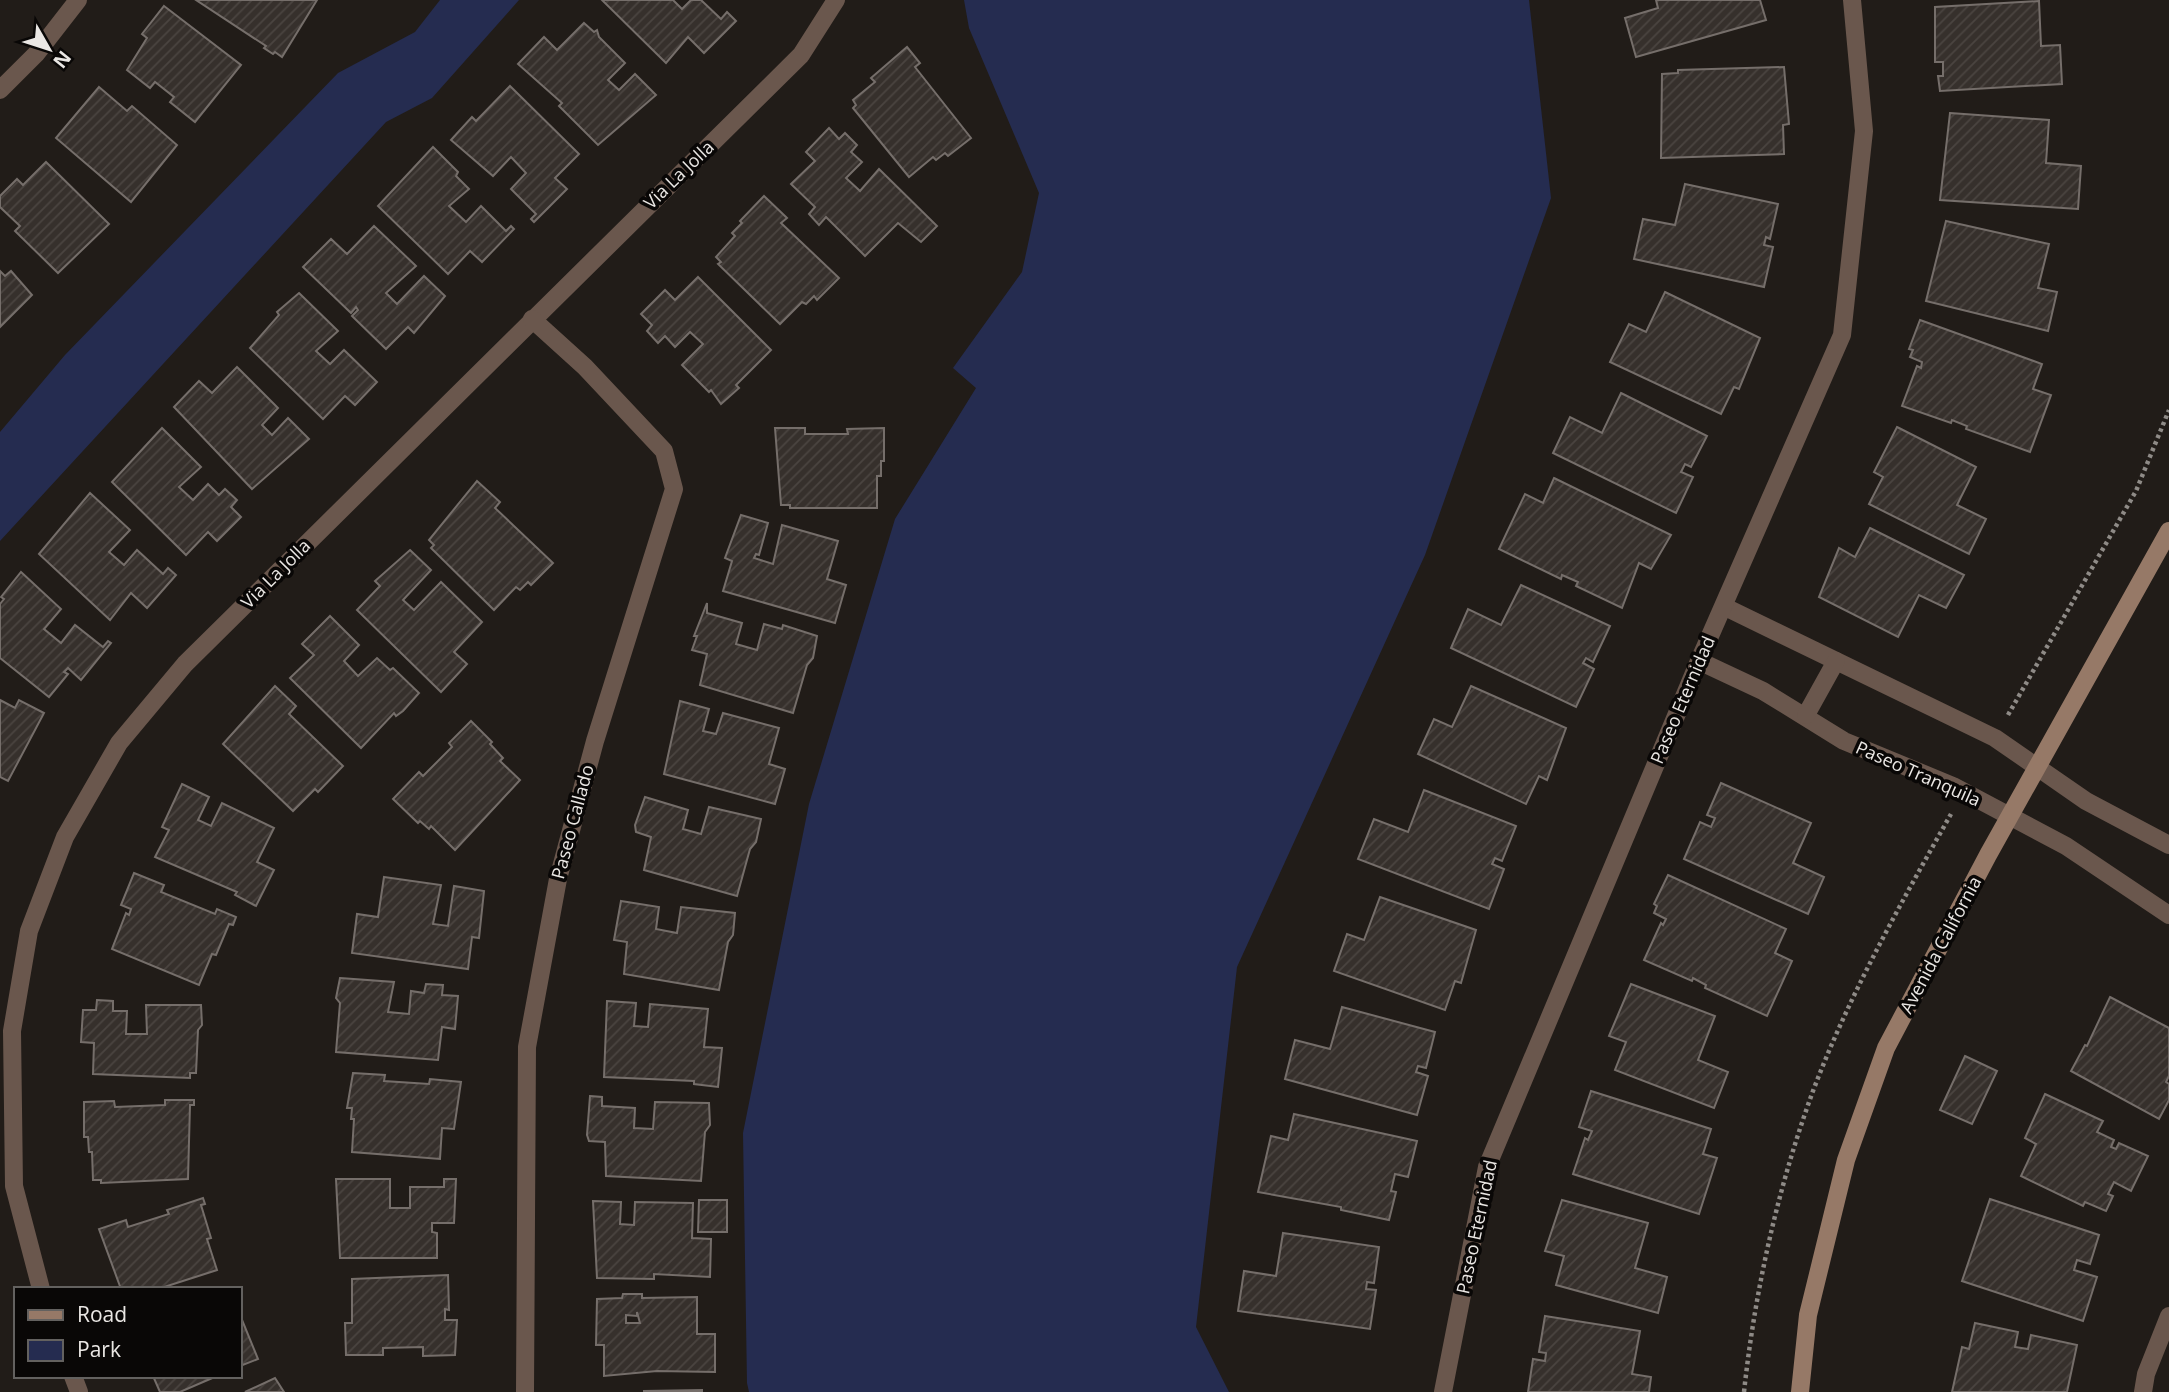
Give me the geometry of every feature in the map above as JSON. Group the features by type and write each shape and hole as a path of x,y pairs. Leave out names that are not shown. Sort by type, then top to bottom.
{"street":[{"path":"0,90 36,54 78,0"},
{"name":"Via La Jolla","path":"40,1287 14,1185 12,1031 29,931 65,837 119,743 185,664 801,55 835,0"},
{"name":"Paseo Eternidad","path":"1443,1392 1487,1167 1699,661 1725,607 1842,335 1864,131 1852,0"},
{"name":"Paseo Callado","path":"525,1392 527,1047 558,879 581,791 639,594 667,520 674,489 664,451 584,367 532,319"},
{"name":"Avenida California","path":"1800,1392 1808,1315 1846,1160 1886,1048 2037,767 2169,531"},
{"path":"1725,607 1995,738 2086,801 2169,845"},
{"name":"Paseo Tranquila","path":"1699,661 1806,715 1844,741 1964,792 2066,846 2169,915"},
{"path":"1806,715 1836,661"},
{"path":"2143,1392 2146,1374 2169,1316"}],"path":[{"path":"1995,738 2136,491 2169,410"},
{"path":"1744,1392 1774,1217 1813,1091 1864,974 1964,792"}],"green space":[{"path":"440,0 519,0 432,98 386,122 0,541 0,432 65,355 338,73 415,32"},
{"path":"964,0 1529,0 1551,198 1425,555 1237,967 1196,1327 1229,1392 749,1392 747,1383 743,1133 809,804 895,519 976,388 953,368 1022,272 1039,193 969,28"}],"building":[{"path":"196,0 317,0 282,57 275,52 273,54 264,48 266,46"},
{"path":"602,0 673,0 682,9 691,0 701,0 721,19 727,12 736,21 704,53 688,37 666,63"},
{"path":"1656,0 1760,0 1766,20 1636,57 1625,18 1658,8"},
{"path":"2039,1 2041,46 2060,45 2062,84 1940,91 1938,76 1943,76 1943,62 1935,62 1935,7"},
{"path":"164,6 241,65 195,122 170,102 174,97 155,82 150,88 127,70 147,38 142,34"},
{"path":"584,23 594,32 597,30 599,37 625,63 608,80 619,90 635,74 656,95 598,145 559,106 562,103 518,64 544,37 557,50"},
{"path":"907,47 920,63 915,67 971,138 948,156 945,153 936,160 933,157 909,177 853,108 856,105 853,100 875,82 871,78"},
{"path":"1784,67 1789,124 1783,125 1784,154 1661,158 1662,74 1678,73 1678,70"},
{"path":"510,86 579,154 555,178 567,189 534,222 531,219 536,214 511,189 526,173 511,157 493,176 451,140 472,117 476,121"},
{"path":"99,87 127,111 132,106 177,145 131,202 56,138"},
{"path":"1950,113 2049,120 2046,163 2081,166 2078,209 1940,200"},
{"path":"829,128 839,139 845,133 857,145 851,152 862,162 846,178 860,191 879,169 937,226 921,242 898,223 865,256 826,217 819,225 809,214 815,207 791,184 815,161 806,152"},
{"path":"433,147 458,172 456,176 469,189 449,206 466,222 481,206 506,231 511,226 514,229 482,262 470,251 448,274 378,206"},
{"path":"46,162 109,224 58,273 15,231 20,226 0,207 0,196 17,179 23,185"},
{"path":"1685,184 1778,204 1770,239 1766,237 1764,245 1773,247 1764,287 1634,259 1643,219 1675,225"},
{"path":"764,196 787,218 781,223 839,278 817,300 814,296 806,304 802,302 780,324 718,264 721,262 716,257 735,236 732,233 742,223 740,221"},
{"path":"1946,221 2049,244 2038,288 2057,292 2048,331 1926,301"},
{"path":"374,226 416,266 386,293 397,304 424,276 445,296 414,333 408,327 386,349 352,316 358,310 356,307 351,313 303,267 331,239 347,254"},
{"path":"0,271 5,276 11,271 32,295 0,327"},
{"path":"698,277 771,350 736,385 739,388 721,404 711,390 709,392 682,365 703,344 690,332 675,347 665,336 658,343 647,331 652,325 641,314 665,290 675,300"},
{"path":"1665,292 1760,338 1739,389 1734,387 1721,414 1610,362 1629,324 1646,332"},
{"path":"299,293 338,331 316,351 330,364 344,350 377,382 355,405 345,396 323,419 250,348 279,315 277,312"},
{"path":"1920,320 2042,364 2033,389 2051,395 2030,452 1966,429 1967,426 1952,420 1951,423 1902,406 1917,366 1921,368 1922,362 1910,357 1913,350 1909,349"},
{"path":"237,367 278,408 262,425 272,435 288,418 309,439 252,489 174,407 199,381 212,393"},
{"path":"1621,393 1707,436 1691,467 1685,464 1681,472 1693,477 1676,513 1553,453 1570,417 1602,433"},
{"path":"1897,427 1976,467 1957,505 1986,519 1969,554 1869,504 1883,477 1874,472"},
{"path":"162,428 201,467 179,487 193,500 208,484 219,495 225,489 237,500 231,507 241,517 217,541 208,532 186,555 112,482"},
{"path":"775,428 805,428 805,434 848,434 847,429 884,428 884,461 881,461 881,476 877,476 877,508 790,508 790,505 781,505"},
{"path":"1554,478 1671,535 1651,569 1639,563 1622,608 1576,586 1578,582 1562,575 1561,579 1499,549 1525,494 1543,503"},
{"path":"477,481 500,502 495,508 553,563 531,585 528,582 520,590 516,587 494,610 431,548 434,545 429,540"},
{"path":"90,493 130,530 109,552 124,565 137,550 163,574 168,568 176,575 147,608 131,593 110,620 39,554"},
{"path":"741,515 768,523 759,555 756,554 754,558 773,564 782,525 838,541 827,579 846,585 835,623 723,591 732,561 725,558"},
{"path":"1870,528 1964,575 1946,608 1919,595 1898,637 1819,597 1839,548 1855,557"},
{"path":"410,550 431,570 403,600 414,610 441,582 482,622 454,652 467,664 441,692 357,610 380,586 375,581"},
{"path":"21,572 61,609 44,629 61,643 75,625 103,647 108,641 111,643 81,680 68,668 64,672 68,674 49,697 0,658 0,604 4,599 1,597"},
{"path":"1521,585 1610,626 1593,662 1586,658 1583,663 1594,669 1576,707 1451,648 1468,609 1501,625"},
{"path":"707,603 707,613 742,623 736,644 757,650 764,624 782,629 783,625 817,636 813,658 807,665 793,713 700,685 707,654 692,650 697,636 694,636"},
{"path":"330,616 359,645 344,661 358,676 377,658 390,670 393,668 419,693 403,711 396,716 394,713 361,748 290,678 314,655 302,644"},
{"path":"275,686 296,706 289,714 343,766 318,792 315,789 293,811 223,744"},
{"path":"1471,686 1566,728 1547,780 1539,776 1526,804 1418,754 1434,719 1452,727"},
{"path":"0,700 15,708 19,700 44,713 8,781 0,777"},
{"path":"680,701 709,709 703,731 716,734 723,713 779,728 769,764 785,769 775,804 664,774"},
{"path":"471,721 492,742 490,744 503,758 500,761 520,780 455,850 431,826 429,829 420,821 418,823 393,799 419,772 423,776 452,747 449,743"},
{"path":"1721,783 1811,823 1793,863 1824,877 1808,914 1684,859 1700,822 1711,827 1715,818 1707,815"},
{"path":"182,784 209,797 198,820 211,826 222,803 274,828 257,862 274,870 256,906 235,895 237,892 155,857 169,830 162,827"},
{"path":"1424,790 1516,826 1502,861 1495,858 1492,864 1504,869 1489,909 1358,859 1374,819 1408,832"},
{"path":"645,797 688,810 683,829 701,834 709,807 761,819 737,896 644,870 651,837 636,832 635,825"},
{"path":"134,873 164,885 161,892 215,914 217,909 236,917 233,925 229,924 216,955 212,954 199,985 112,949 126,913 129,915 131,909 121,905"},
{"path":"1668,875 1786,929 1775,953 1792,961 1767,1016 1705,988 1706,985 1693,978 1692,981 1644,960 1661,923 1663,925 1666,919 1654,913 1657,906 1654,904"},
{"path":"384,877 441,885 433,924 448,926 454,886 484,891 479,938 472,937 468,969 352,953 357,914 378,917"},
{"path":"1380,897 1476,930 1461,983 1455,981 1445,1010 1334,971 1347,934 1364,940"},
{"path":"621,901 659,907 656,929 677,933 681,907 735,913 733,935 728,942 719,990 624,974 627,942 614,940"},
{"path":"340,978 394,982 388,1012 409,1014 411,991 424,993 426,984 443,985 442,995 458,996 455,1029 442,1027 438,1060 336,1052 340,1003 336,998"},
{"path":"1631,984 1715,1016 1698,1060 1728,1072 1714,1108 1615,1070 1626,1042 1609,1036"},
{"path":"2110,997 2169,1028 2169,1076 2166,1082 2169,1084 2169,1100 2159,1119 2071,1071 2085,1045 2087,1046"},
{"path":"97,1000 113,1001 113,1011 127,1011 126,1034 147,1034 146,1005 201,1005 202,1025 198,1030 196,1073 190,1073 190,1078 93,1074 94,1043 81,1042 83,1010 96,1010"},
{"path":"607,1001 636,1003 634,1026 648,1027 650,1004 708,1009 704,1047 722,1048 718,1087 694,1084 694,1081 604,1077"},
{"path":"1342,1007 1435,1032 1426,1068 1418,1066 1416,1072 1428,1076 1417,1115 1285,1079 1295,1040 1330,1049"},
{"path":"1965,1056 1997,1071 1972,1124 1940,1110"},
{"path":"353,1073 385,1075 384,1081 429,1084 430,1079 461,1082 454,1129 442,1128 440,1159 352,1152 354,1119 351,1119 352,1108 347,1108"},
{"path":"1591,1091 1711,1129 1703,1154 1717,1158 1699,1214 1573,1174 1585,1138 1588,1140 1592,1131 1579,1127"},
{"path":"2045,1094 2103,1121 2097,1132 2114,1140 2111,1147 2116,1149 2119,1143 2148,1156 2131,1191 2114,1182 2108,1194 2113,1196 2106,1211 2085,1202 2083,1206 2021,1176 2036,1144 2025,1138"},
{"path":"590,1096 602,1097 602,1106 635,1108 634,1128 653,1129 655,1102 709,1103 710,1125 705,1132 701,1181 606,1176 605,1142 589,1141 587,1135"},
{"path":"165,1100 194,1100 194,1105 190,1105 188,1179 101,1183 101,1180 93,1180 92,1152 89,1152 88,1137 84,1137 84,1102 114,1101 115,1107 165,1105"},
{"path":"1294,1114 1417,1141 1408,1177 1395,1174 1391,1191 1396,1192 1389,1220 1341,1210 1341,1207 1258,1192 1271,1136 1288,1140"},
{"path":"336,1179 390,1179 390,1208 410,1208 410,1187 444,1187 444,1179 456,1179 454,1223 432,1223 432,1232 437,1233 437,1258 340,1258"},
{"path":"203,1198 205,1204 201,1205 211,1238 207,1239 217,1270 164,1287 120,1287 99,1229 126,1220 128,1227 169,1214 167,1210"},
{"path":"1990,1199 2099,1235 2090,1264 2077,1260 2074,1270 2097,1277 2083,1321 1962,1281"},
{"path":"699,1200 727,1200 727,1232 698,1232"},
{"path":"1562,1200 1648,1223 1635,1268 1667,1277 1658,1313 1556,1285 1564,1256 1545,1251"},
{"path":"593,1201 621,1202 620,1224 634,1225 635,1202 693,1203 692,1238 711,1239 710,1277 654,1274 654,1279 597,1278"},
{"path":"1283,1233 1379,1247 1374,1283 1367,1282 1366,1289 1376,1290 1370,1329 1238,1311 1244,1271 1276,1276"},
{"path":"448,1275 449,1310 445,1309 445,1320 457,1320 455,1355 423,1356 423,1347 383,1348 383,1355 346,1355 345,1323 352,1323 352,1279"},
{"path":"623,1294 642,1294 642,1298 697,1297 697,1334 715,1334 715,1372 657,1371 604,1376 604,1345 596,1345 597,1299 622,1298","holes":["637,1312 640,1323 626,1323 626,1315 637,1316"]},
{"path":"1545,1316 1640,1331 1632,1374 1651,1377 1649,1392 1528,1392 1533,1359 1545,1361 1546,1353 1539,1352"},
{"path":"242,1320 258,1359 242,1365"},
{"path":"1975,1323 2018,1332 2015,1347 2028,1349 2031,1335 2077,1345 2067,1392 1952,1392 1962,1347 1969,1349"},
{"path":"154,1378 212,1378 180,1392 160,1392"},
{"path":"275,1378 284,1392 245,1392"},
{"path":"644,1391 702,1392 644,1392"}]}
